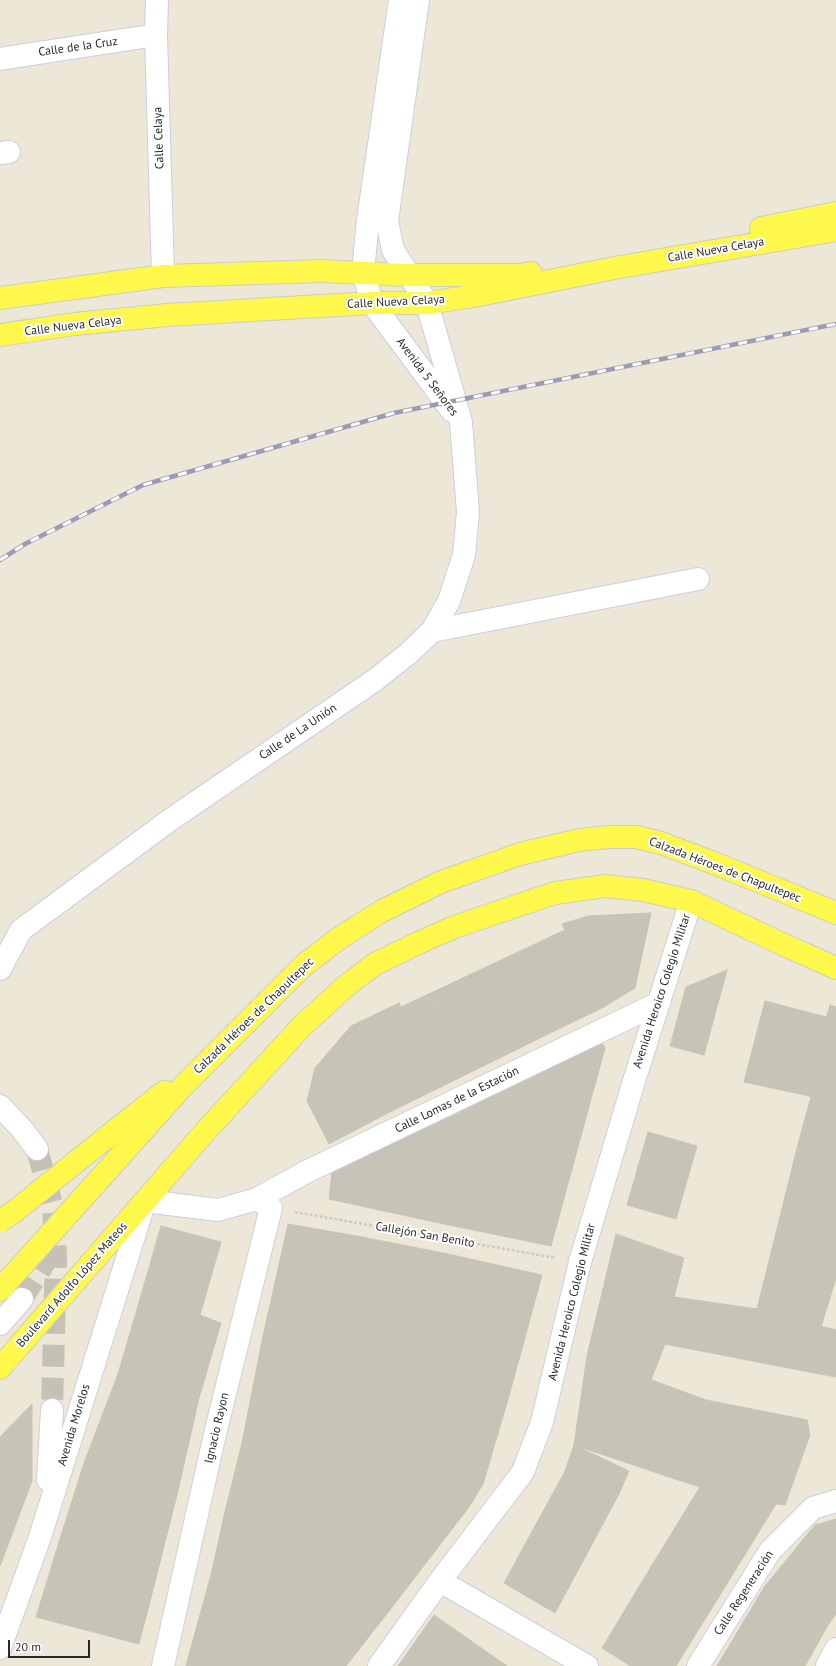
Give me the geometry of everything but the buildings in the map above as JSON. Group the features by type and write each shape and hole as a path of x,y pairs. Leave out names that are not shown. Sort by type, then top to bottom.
{"main road":[{"name":"Calle Nueva Celaya","path":"0,298 163,276 322,271 363,272 408,276 520,275 620,254 836,213"},
{"name":"Calle Nueva Celaya","path":"0,335 75,324 167,315 372,303 426,303 474,296 614,268 836,230"},
{"name":"Calzada Héroes de Chapultepec","path":"0,1290 182,1087 303,966 338,939 382,911 441,882 520,854 579,840 609,837 637,837 660,843 836,913"},
{"path":"145,1201 302,1026 347,985 375,964 454,927 555,893 605,886 643,890 691,901 836,968"},
{"path":"0,1221 15,1211 228,1041"},
{"name":"Boulevard Adolfo López Mateos","path":"0,1368 145,1201"}],"street":[{"name":"Calle Celaya","path":"157,0 156,35 163,276"},
{"name":"Avenida 5 Señores","path":"400,0 368,220 363,272 372,303 461,422"},
{"name":"Avenida 5 Señores","path":"418,0 387,221 393,250 426,303 461,422"},
{"name":"Calle de la Cruz","path":"0,58 156,35"},
{"name":"Calle de La Unión","path":"0,969 21,930 170,820 375,680 409,653 432,631 449,601 464,555 468,512 461,422"},
{"path":"432,631 698,579"},
{"name":"Avenida Heroico Colegio Militar","path":"378,1666 440,1581 523,1472 542,1422 580,1262 634,1082 691,901"},
{"path":"0,938 21,930"},
{"path":"0,946 21,930"},
{"name":"Calle Lomas de la Estación","path":"264,1203 306,1172 659,1003"},
{"path":"0,1106 21,1128 37,1149"},
{"path":"145,1201 218,1210 264,1203"},
{"name":"Avenida Morelos","path":"0,1648 40,1537 120,1275 145,1201"},
{"name":"Ignacio Rayon","path":"163,1666 215,1434 264,1203"},
{"path":"0,1324 22,1299"},
{"path":"40,1537 50,1467 52,1410"},
{"name":"Calle Regeneración","path":"698,1666 770,1551 813,1508 836,1501"},
{"path":"440,1581 587,1666"},
{"path":"827,1666 836,1650"}],"path":[{"name":"Callejón San Benito","path":"264,1203 580,1262"}],"tunnel":[{"path":"37,1149 53,1208 56,1256 52,1410"},
{"path":"22,1299 55,1246"}],"railway":[{"path":"0,560 25,544 143,485 394,413 836,324"}]}
